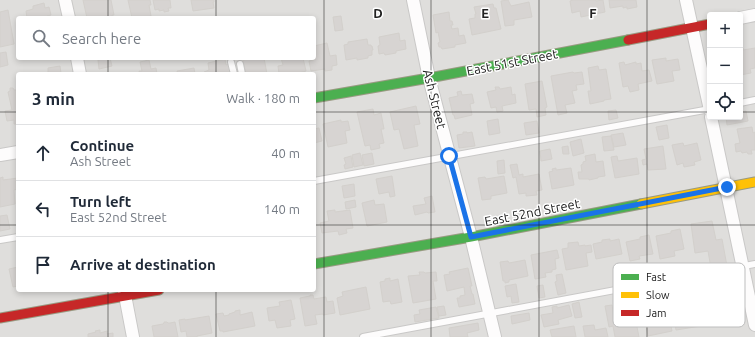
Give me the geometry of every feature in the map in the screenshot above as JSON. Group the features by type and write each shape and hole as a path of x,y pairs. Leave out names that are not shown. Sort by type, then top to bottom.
{"main road":[{"name":"East 51st Street","path":"316,98 429,78 707,25"},
{"name":"East 52nd Street","path":"316,264 471,237 755,182"},
{"path":"0,318 137,292"}],"street":[{"path":"65,0 69,16"},
{"name":"Ash Street","path":"413,0 429,78 471,237 495,337"},
{"path":"686,0 707,96"},
{"path":"743,18 755,16"},
{"path":"77,60 80,72"},
{"path":"713,120 742,263"},
{"path":"0,155 16,152"},
{"path":"745,276 755,325"},
{"path":"125,293 133,337"}],"lane":[{"path":"232,62 234,72"},
{"path":"240,64 242,72"},
{"path":"743,102 755,100"},
{"path":"316,182 707,110"},
{"path":"0,240 16,237"},
{"path":"745,266 755,264"},
{"path":"363,337 613,290"}],"shaded area":[{"path":"0,0 755,0 755,337 0,337"}],"building":[{"path":"83,0 111,0 114,15 87,16"},
{"path":"128,0 150,0 151,5 149,5 151,16 132,16"},
{"path":"153,0 170,0 171,8 168,8 169,11 164,12 164,10 155,10"},
{"path":"191,0 214,0 214,8 193,11"},
{"path":"508,0 511,6 529,2 532,17 514,20 514,25 505,26 501,1"},
{"path":"603,0 605,12 581,17 580,11 572,13 570,1"},
{"path":"609,0 636,0 637,7 627,9 627,7 623,8 623,6 610,8"},
{"path":"44,3 45,8 49,7 51,15 27,16 26,11 33,9 33,6"},
{"path":"493,4 494,8 496,8 501,29 472,35 469,19 475,18 476,14 474,7"},
{"path":"8,10 14,44 0,47 0,12"},
{"path":"449,12 450,21 452,21 453,25 451,25 452,29 458,28 459,36 464,35 466,43 455,45 455,47 442,49 439,47 438,43 440,42 438,32 436,33 433,15"},
{"path":"341,16 343,30 335,31 333,17"},
{"path":"399,33 400,41 405,40 406,49 396,51 396,53 385,55 384,53 379,54 379,37"},
{"path":"367,39 368,45 372,46 372,55 368,56 368,58 346,60 344,45 348,44 348,42"},
{"path":"327,43 330,56 336,55 337,65 332,66 332,70 325,71 325,69 311,71 309,61 316,60 316,46"},
{"path":"755,48 755,68 750,69 751,73 743,74 743,50"},
{"path":"6,52 8,65 0,67 0,53"},
{"path":"666,58 666,61 678,59 680,70 672,71 674,81 657,84 652,60"},
{"path":"98,60 110,60 112,66 99,69"},
{"path":"149,60 151,69 156,68 157,72 139,72 142,71 140,62"},
{"path":"225,60 226,65 229,64 231,72 204,72 209,70 208,63"},
{"path":"243,60 264,60 267,72 246,72"},
{"path":"282,60 303,60 306,71 279,72 278,66 283,65"},
{"path":"624,62 625,65 636,62 636,64 641,63 642,71 649,70 652,81 638,84 639,90 630,92 628,86 623,87 619,63"},
{"path":"60,66 61,72 48,72 48,68"},
{"path":"598,66 599,70 606,69 611,99 590,104 588,91 591,91 588,68"},
{"path":"194,68 195,72 177,72"},
{"path":"582,72 584,84 576,85 577,90 572,91 575,103 565,105 567,113 558,115 551,76"},
{"path":"542,81 547,107 545,108 546,115 537,117 536,109 529,110 525,84"},
{"path":"495,87 499,87 500,89 511,87 512,95 515,94 516,103 502,106 503,111 497,112 496,107 491,108 487,92 496,90"},
{"path":"10,88 16,90 16,124 14,124 14,120 7,121 5,111 12,110 8,92 10,91"},
{"path":"461,91 462,95 472,94 474,103 470,104 472,115 455,119 449,98 458,96 457,92"},
{"path":"416,106 420,124 414,125 418,146 404,149 399,129 394,130 390,112"},
{"path":"373,109 374,115 381,113 384,129 381,129 384,143 379,144 380,148 371,150 370,145 365,146 357,112"},
{"path":"616,110 618,118 609,120 608,111"},
{"path":"746,111 748,121 727,125 726,120 743,120 743,112"},
{"path":"498,119 500,133 489,135 487,121"},
{"path":"341,120 341,122 348,121 350,130 345,131 347,143 328,147 323,124"},
{"path":"537,121 539,133 526,135 524,123"},
{"path":"667,125 669,138 659,140 656,127"},
{"path":"752,127 753,133 755,132 755,150 751,150 752,154 748,154 747,152 742,153 741,151 736,152 735,144 740,143 737,129"},
{"path":"319,128 322,141 316,142 316,129"},
{"path":"463,132 472,132 475,146 459,148 457,135 463,134"},
{"path":"623,133 626,145 614,147 611,135"},
{"path":"611,136 614,150 604,151 602,137"},
{"path":"581,139 584,153 573,156 570,142"},
{"path":"683,143 684,146 697,143 701,160 694,162 695,165 684,167 683,163 677,165 672,145"},
{"path":"568,146 569,154 563,154 562,147"},
{"path":"663,146 666,169 648,170 647,164 643,165 642,160 646,159 644,149"},
{"path":"550,149 552,159 541,161 540,151"},
{"path":"360,153 363,165 354,167 352,155"},
{"path":"372,153 374,164 364,166 362,155"},
{"path":"595,154 596,162 603,161 605,176 589,180 579,179 578,172 582,172 581,165 586,161 585,156"},
{"path":"351,156 353,167 345,169 344,165 346,164 344,158"},
{"path":"617,156 618,161 637,158 639,174 615,178 611,157"},
{"path":"504,160 505,173 498,174 497,161"},
{"path":"517,164 519,175 523,174 523,177 539,174 542,190 536,191 537,195 526,196 526,193 519,194 516,177 513,178 510,165"},
{"path":"556,168 556,170 571,168 574,185 552,189 549,172"},
{"path":"392,176 395,196 390,197 389,192 379,194 376,179"},
{"path":"504,176 507,193 491,196 491,199 482,200 478,178 485,177 486,179"},
{"path":"3,177 3,180 16,178 16,190 14,190 15,204 0,207 0,178"},
{"path":"354,184 355,196 344,198 342,186"},
{"path":"432,196 435,212 415,215 413,206 426,204 424,198"},
{"path":"355,200 356,207 346,209 345,202"},
{"path":"374,200 375,205 384,204 387,222 367,226 362,203"},
{"path":"335,210 335,212 350,210 353,228 346,229 347,233 339,235 338,231 322,233 320,223 329,221 327,211"},
{"path":"7,215 10,229 0,231 0,216"},
{"path":"712,221 716,240 722,239 726,263 710,263 708,251 695,253 691,224"},
{"path":"680,229 684,249 674,251 675,256 660,259 656,236 671,233 671,231"},
{"path":"649,235 653,254 639,256 640,259 630,261 626,242 640,239 640,237"},
{"path":"610,239 610,241 619,239 622,254 596,259 593,244 602,242 602,240"},
{"path":"578,242 579,246 591,245 592,252 586,253 588,266 566,270 562,249 568,248 568,243"},
{"path":"557,250 559,258 555,259 556,269 552,270 552,272 545,273 546,277 535,279 531,255"},
{"path":"525,260 528,276 509,280 509,282 505,283 505,281 503,281 500,262 508,261 509,263"},
{"path":"16,267 16,286 13,287 9,269"},
{"path":"468,268 472,286 470,286 475,304 459,307 457,298 465,295 464,287 447,291 444,275 450,274 449,272"},
{"path":"419,272 436,272 437,281 433,281 436,299 413,303 408,276 420,275"},
{"path":"562,274 566,293 558,295 555,282 557,281 556,275"},
{"path":"390,278 390,281 398,279 402,302 391,304 390,301 383,302 380,282"},
{"path":"516,284 519,302 512,303 511,296 507,297 505,286"},
{"path":"543,285 545,297 539,298 537,286"},
{"path":"366,287 370,309 340,315 337,298 343,296 342,292"},
{"path":"313,295 314,299 326,297 327,302 333,301 335,313 315,315 317,324 305,326 300,298"},
{"path":"291,300 295,319 290,320 291,326 277,328 275,320 269,321 267,308 280,306 279,302"},
{"path":"579,302 582,317 575,318 572,304"},
{"path":"569,305 572,316 558,320 559,324 544,327 541,315 553,313 552,307 557,306 557,308"},
{"path":"612,305 613,326 609,327 605,306"},
{"path":"444,306 446,315 439,316 437,307"},
{"path":"436,307 439,318 415,322 414,315 420,314 419,310"},
{"path":"240,310 240,315 252,312 255,326 223,332 220,331 216,314 223,313 224,316"},
{"path":"529,313 530,320 512,324 511,316"},
{"path":"209,316 212,333 197,337 187,337 186,331 181,332 179,320"},
{"path":"164,322 175,322 178,337 154,337 152,326 163,324"},
{"path":"478,323 479,330 467,333 468,337 450,337 449,328"},
{"path":"594,325 595,330 606,328 608,337 585,337 583,326"},
{"path":"574,326 576,337 552,337 550,330"},
{"path":"613,327 637,327 639,337 615,337"},
{"path":"646,327 671,327 672,331 648,336"},
{"path":"675,327 695,327 676,330"},
{"path":"100,330 100,333 107,331 107,334 113,333 113,337 88,337 88,334"}],"traffic: fast":[{"path":"316,98 429,78 628,40"},
{"path":"316,264 471,237 641,204"}],"traffic: slow":[{"path":"641,204 755,182"}],"traffic: jam":[{"path":"628,40 707,25"},
{"path":"0,318 148,292"}],"route":[{"path":"449,156 471,237 727,187"}]}
